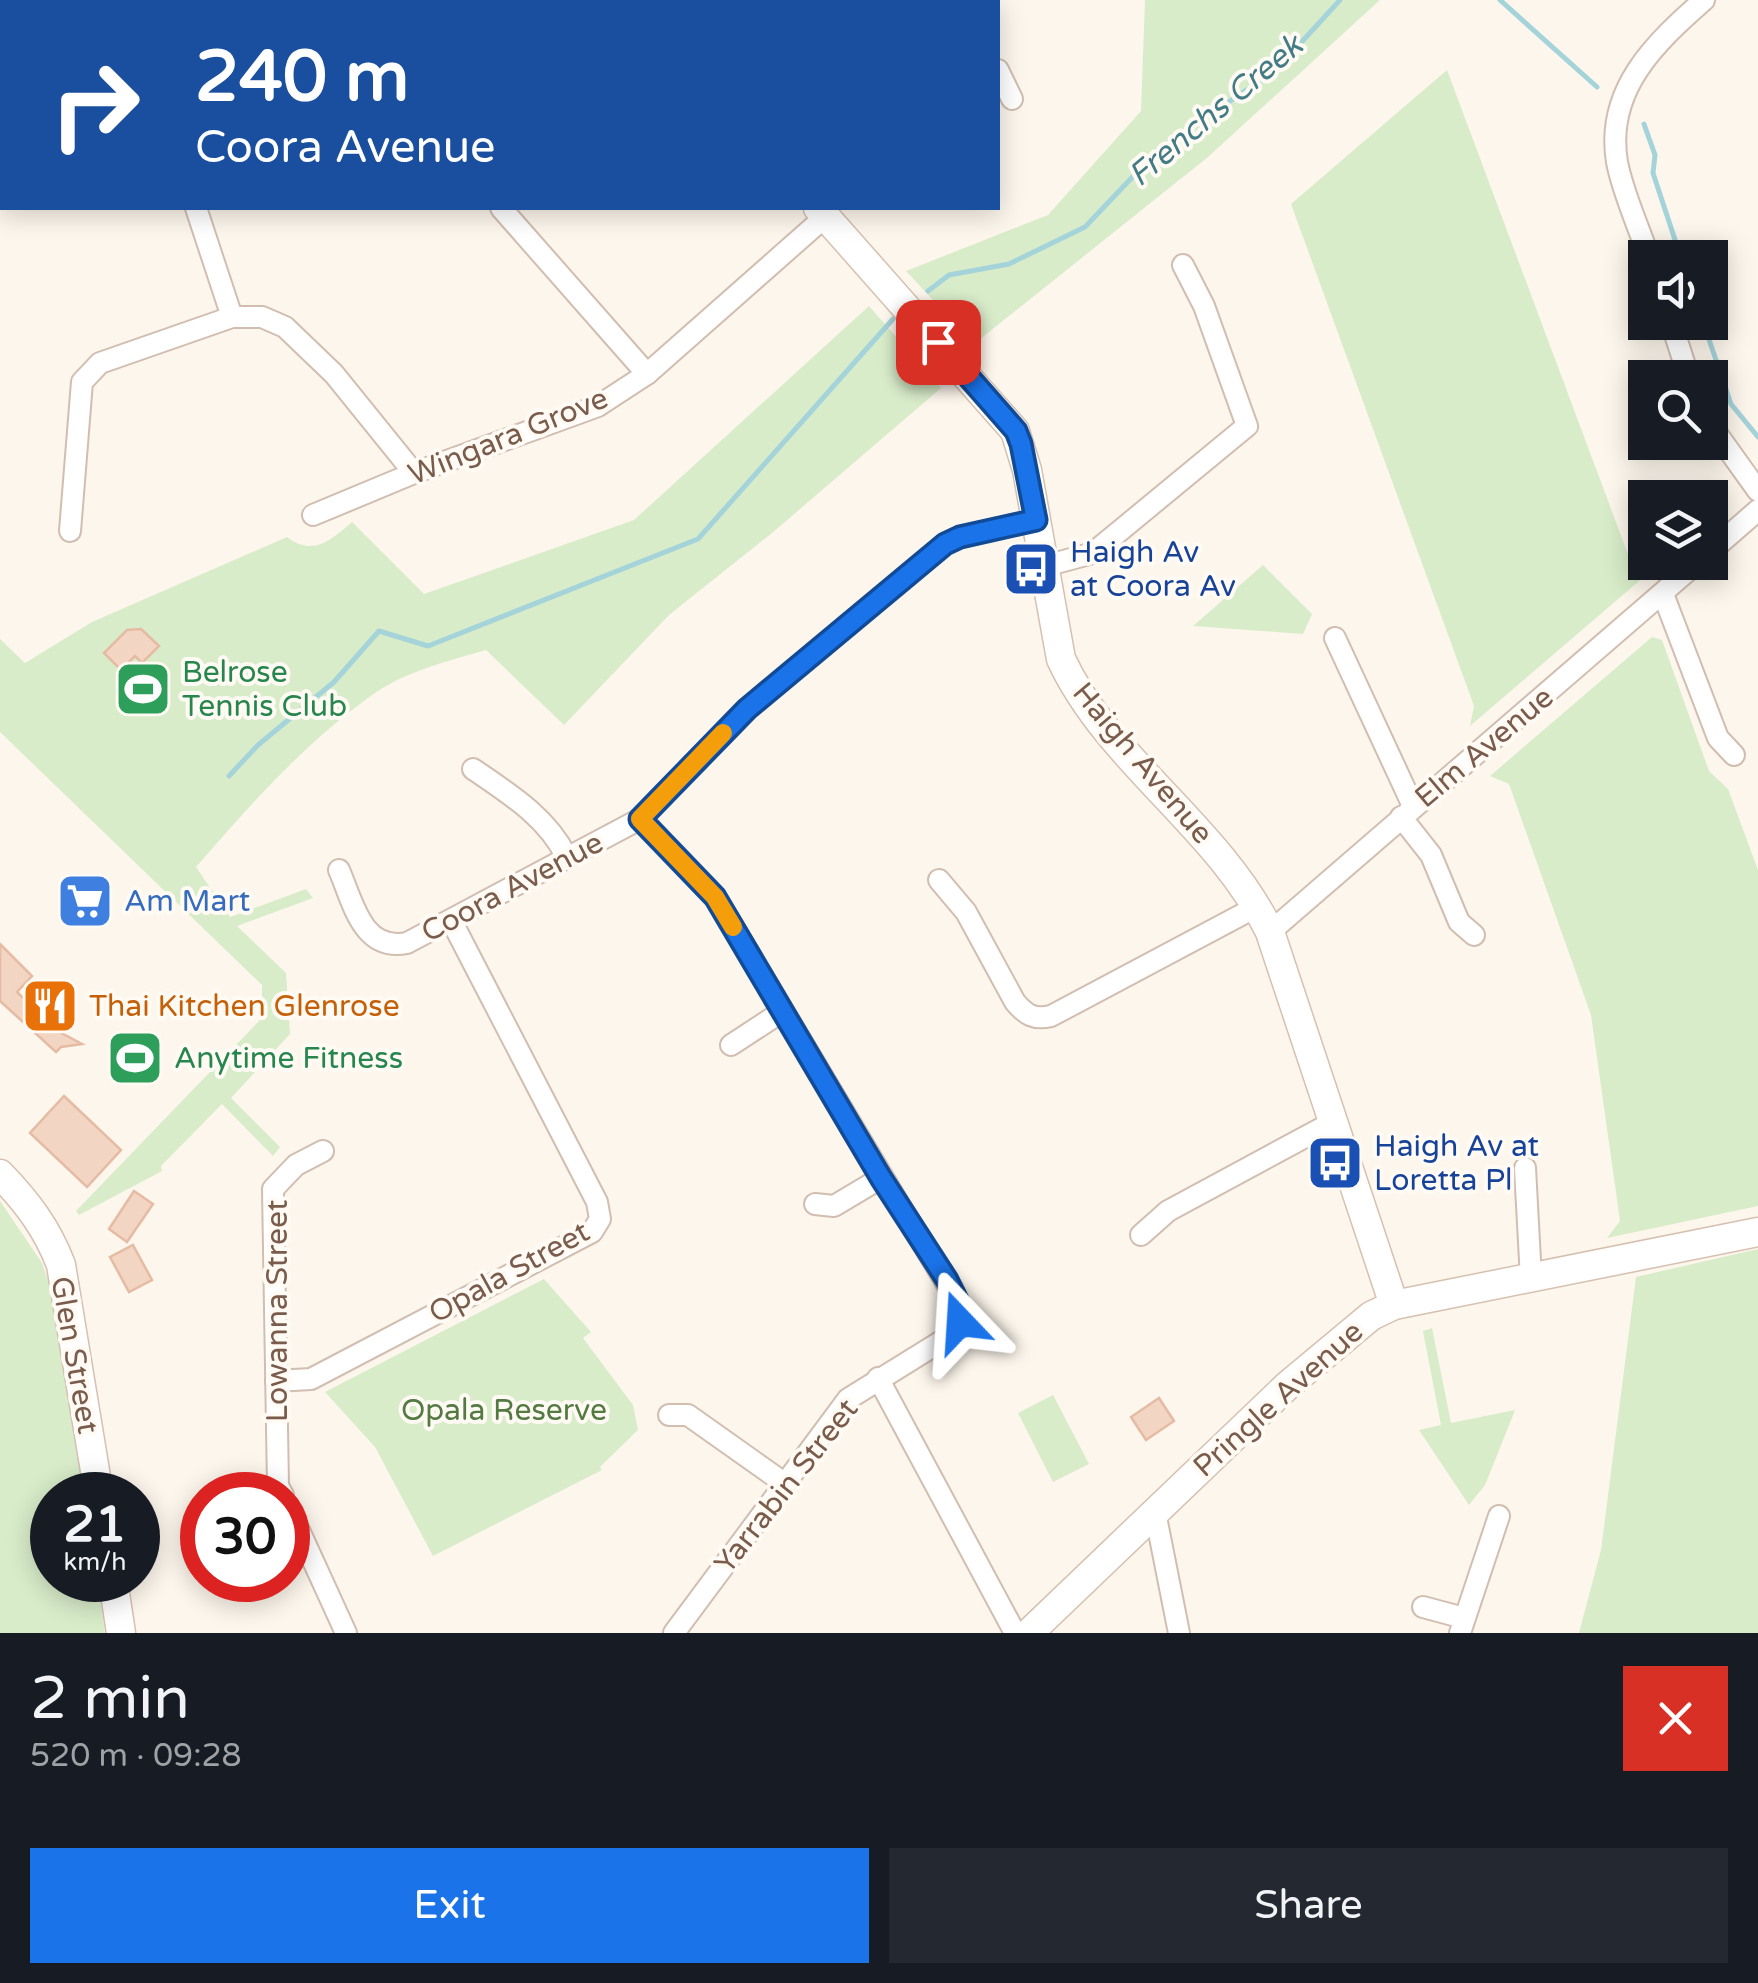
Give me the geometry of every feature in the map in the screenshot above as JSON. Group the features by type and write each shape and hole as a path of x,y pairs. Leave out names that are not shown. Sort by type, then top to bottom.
{"street":[{"path":"1643,240 1617,162 1616,126 1625,90 1642,60 1704,0"},
{"path":"1000,74 1012,98"},
{"path":"197,210 232,316"},
{"path":"502,210 647,374"},
{"name":"Wingara Grove","path":"313,515 414,473 598,406 647,374 822,212"},
{"name":"Haigh Avenue","path":"822,212 1016,431 1061,660 1073,686 1096,716 1226,860 1264,919 1394,1304"},
{"path":"1045,566 1093,554 1247,426 1204,306 1183,265"},
{"path":"70,531 82,382 100,363 232,316 262,317 285,327 334,374 414,473"},
{"path":"1728,449 1758,491"},
{"path":"1728,536 1758,510"},
{"name":"Coora Avenue","path":"339,870 360,920 380,943 393,946 406,942 451,920 640,819 747,709 945,544 1036,520"},
{"name":"Elm Avenue","path":"939,880 966,912 1015,1002 1025,1014 1051,1016 1264,919 1408,811 1678,580"},
{"path":"1663,594 1718,738 1734,755"},
{"path":"1335,638 1459,922 1474,935"},
{"path":"473,769 521,802 559,841 566,856"},
{"name":"Yarrabin Street","path":"640,819 715,897 960,1306 960,1322 953,1334 848,1399 674,1633"},
{"name":"Opala Street","path":"276,1380 311,1379 592,1232 600,1219 597,1202 451,920"},
{"path":"732,1045 783,1011"},
{"path":"1141,1235 1168,1210 1332,1122"},
{"name":"Lowanna Street","path":"278,1472 273,1189 296,1164 323,1151"},
{"path":"1525,1168 1531,1280"},
{"name":"Glen Street","path":"0,1174 34,1212 60,1265 95,1472"},
{"path":"815,1204 834,1206 881,1178"},
{"name":"Pringle Avenue","path":"1029,1633 1287,1386 1371,1316 1394,1304 1531,1280 1758,1232"},
{"path":"878,1378 1015,1633"},
{"path":"669,1416 688,1415 784,1483"},
{"path":"1154,1512 1179,1633"},
{"path":"1424,1607 1462,1625 1499,1516"},
{"path":"310,1554 346,1633"},
{"path":"116,1602 121,1633"}],"green space":[{"path":"1145,0 1380,0 1208,157 974,344 906,271 1048,215 1141,111"},
{"path":"1447,70 1628,554 1628,580 1640,580 1470,726 1474,706 1291,204"},
{"path":"869,306 941,388 772,533 669,615 564,725 486,650 416,672 378,691 327,730 259,796 196,867 230,917 306,889 313,898 237,926 286,973 290,1034 231,1098 280,1147 273,1156 222,1104 161,1166 162,1171 79,1215 76,1211 262,1018 262,985 0,732 0,639 25,663 92,622 287,537 313,546 329,540 352,522 424,594 634,520"},
{"path":"1263,565 1312,614 1303,634 1193,626"},
{"path":"1652,637 1662,640 1709,771 1728,789 1758,870 1758,1206 1607,1238 1620,1221 1591,1015 1509,784 1490,776"},
{"path":"0,1201 42,1263 55,1301 81,1472 30,1472 30,1602 100,1602 105,1633 0,1633"},
{"path":"1758,1249 1758,1633 1579,1633 1601,1550 1636,1277"},
{"name":"Opala Reserve","path":"544,1279 591,1332 583,1338 633,1405 638,1430 600,1467 602,1470 433,1556 375,1447 325,1392"},
{"path":"1432,1328 1451,1423 1515,1410 1485,1485 1469,1505 1419,1430 1441,1425 1423,1331"},
{"path":"1053,1395 1089,1464 1053,1482 1018,1413"}],"building":[{"path":"141,629 159,646 142,663 135,656 121,670 104,653 127,630"},
{"path":"0,944 32,976 17,992 54,1029 82,1044 61,1047 56,1052 0,1001"},
{"path":"64,1096 121,1150 87,1187 30,1133"},
{"path":"134,1191 153,1204 127,1242 109,1229"},
{"path":"133,1245 152,1280 129,1292 110,1257"},
{"path":"1159,1398 1174,1421 1146,1440 1131,1417"}],"waterway":[{"name":"Frenchs Creek","path":"928,291 949,275 1009,264 1085,227 1159,149 1276,70 1340,0"},
{"path":"1500,0 1597,87"},
{"path":"1644,124 1655,155 1653,173 1675,240"},
{"path":"229,776 258,745 334,682 379,631 428,646 698,539 893,319"},
{"path":"1709,340 1731,404 1758,437"}],"slow traffic":[{"path":"723,733 640,819 715,897 733,927"}],"place":[{"name":"Haigh Av at Coora Av","path":"1031,569"},
{"name":"Belrose Tennis Club","path":"143,689"},
{"name":"Am Mart","path":"85,901"},
{"name":"Thai Kitchen Glenrose","path":"50,1006"},
{"name":"Anytime Fitness","path":"135,1058"},
{"name":"Haigh Av at Loretta Pl","path":"1335,1163"}],"route":[{"path":"938,342 1016,431 1036,520 945,544 747,709 640,819 715,897 881,1178 947,1280 960,1306 960,1322"}]}
